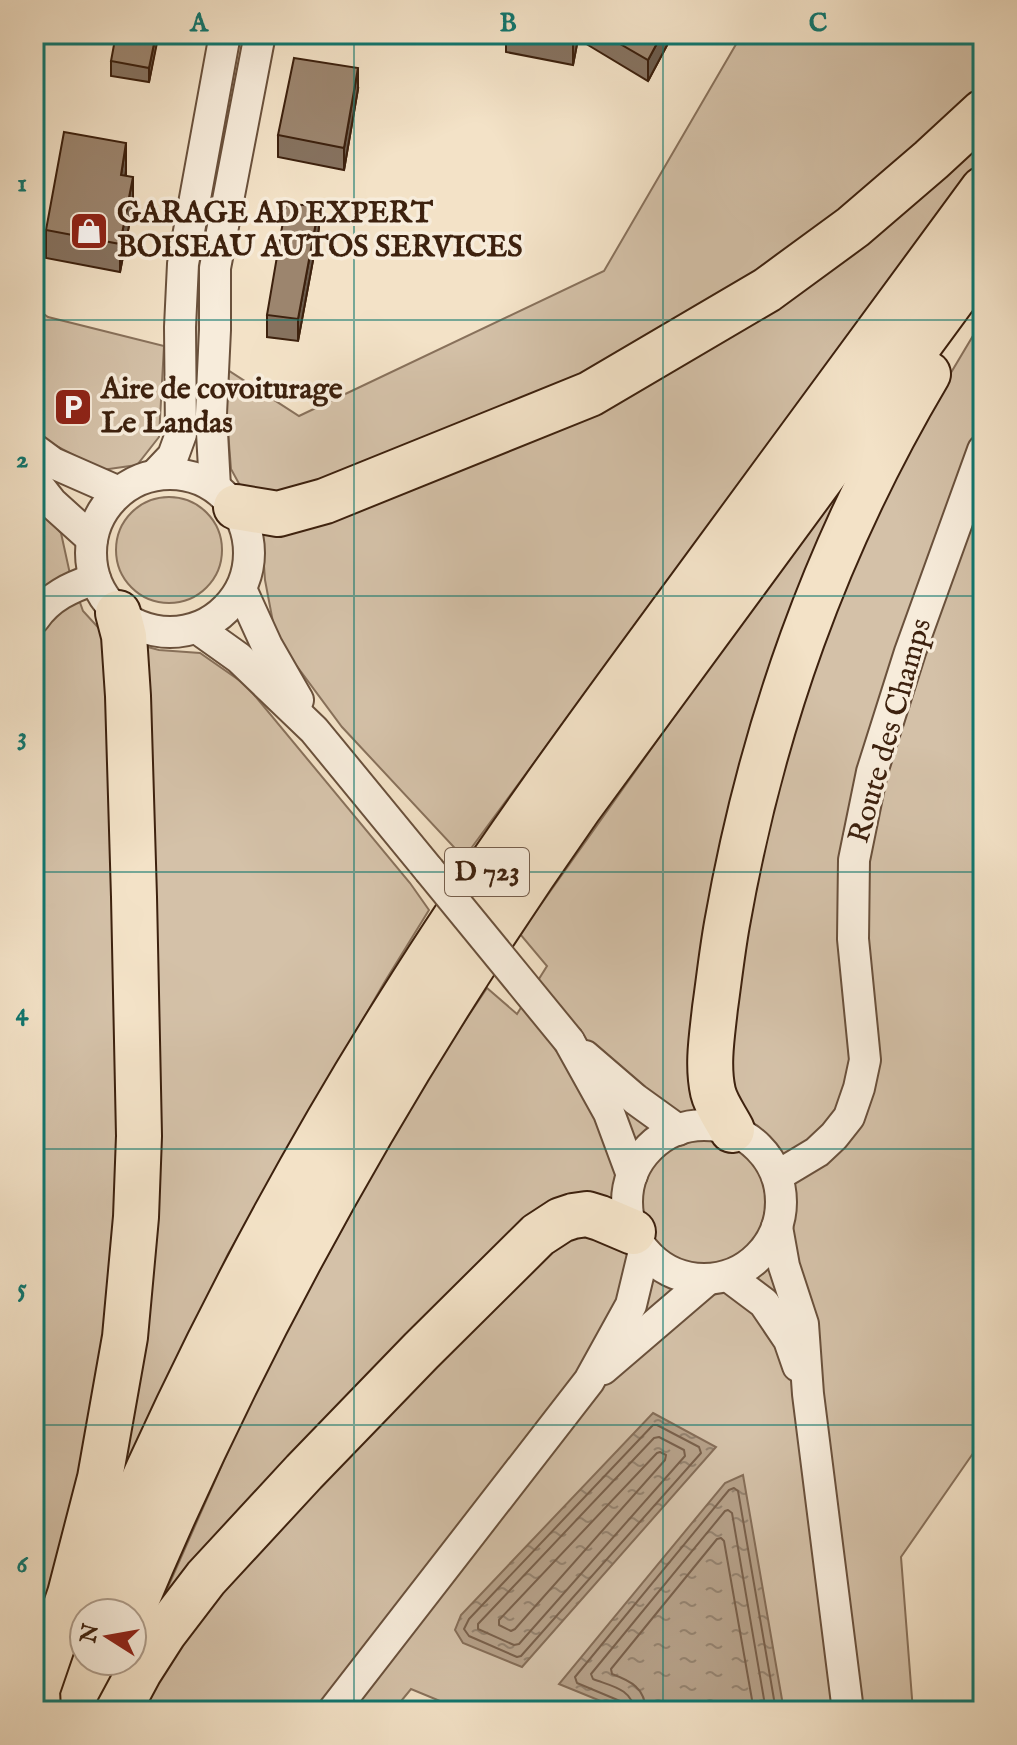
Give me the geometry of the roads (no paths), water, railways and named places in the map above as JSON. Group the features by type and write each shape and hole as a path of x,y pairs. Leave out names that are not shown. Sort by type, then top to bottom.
{"highway":[{"path":"225,497 278,514 325,501 590,394 767,290 853,227 983,112"},
{"name":"D 723","path":"93,1597 159,1448 239,1284 314,1147 401,1001 532,804 983,189"},
{"path":"732,1130 714,1096 710,1072 711,1038 723,947 745,829 771,732 818,595 852,518 881,457 965,315 983,259"},
{"name":"D 723","path":"138,1597 188,1481 297,1262 380,1115 449,1003 579,808 983,259"},
{"path":"38,1711 37,1690 70,1594 100,1478 125,1337 136,1217 139,1136 125,651 124,636 106,596"},
{"path":"118,1711 164,1633 206,1578 421,1351 538,1235 561,1220 587,1214 600,1218 638,1241"},
{"name":"D 723","path":"47,1711 68,1658"},
{"path":"91,1711 105,1677"}],"street":[{"path":"156,474 173,456 181,434 183,264 225,34"},
{"path":"225,497 211,414 215,268 260,34"},
{"path":"34,449 53,463 119,492"},
{"name":"Route des Champs","path":"777,1176 817,1152 834,1136 849,1117 859,1088 865,1060 853,939 854,860 872,772 910,652 983,450"},
{"path":"176,473 197,477 225,497 245,526 250,547 248,569 241,589 230,606 215,619 197,628 176,632 155,631 135,624 106,596 91,559 92,539 101,513 119,492 142,478 156,474 176,473"},
{"path":"34,480 52,503 92,539"},
{"path":"34,619 40,610 68,588 106,596"},
{"path":"241,589 267,646 314,730"},
{"path":"197,628 239,658 314,730 569,1041 635,1099 678,1130"},
{"path":"569,1041 609,1113 632,1175"},
{"path":"589,1381 718,1278 749,1265 766,1248 777,1227 781,1201 777,1176 766,1157 751,1141 732,1130 714,1126 678,1130 658,1140 643,1156 632,1175 628,1213 638,1241 662,1267 684,1277 718,1278 764,1303 789,1340 808,1394"},
{"path":"777,1227 784,1266 803,1324 808,1394 848,1711"},
{"path":"333,1711 589,1381 631,1305 638,1241"}],"water":[{"path":"653,1413 716,1447 522,1667 463,1643 455,1630 461,1615"},
{"path":"743,1475 784,1711 625,1711 559,1684 725,1483"}],"place":[{"name":"GARAGE AD EXPERT BOISEAU AUTOS SERVICES","path":"89,231"},
{"name":"Aire de covoiturage Le Landas","path":"73,407"}]}
